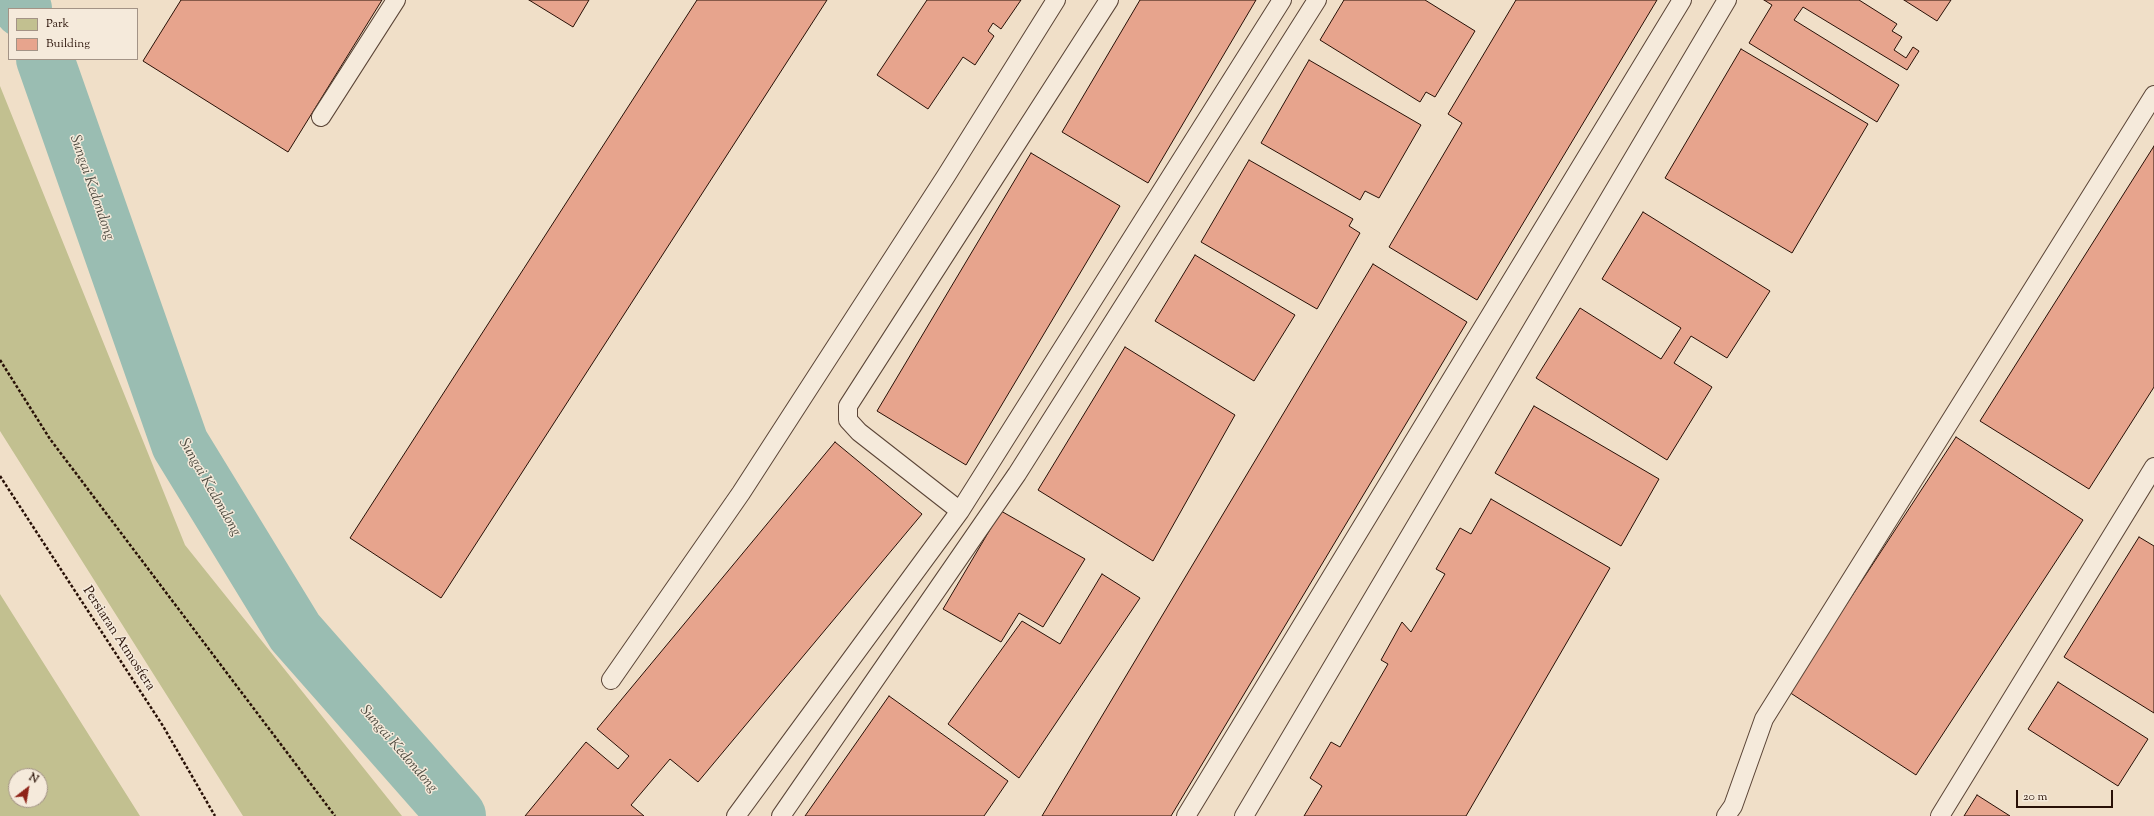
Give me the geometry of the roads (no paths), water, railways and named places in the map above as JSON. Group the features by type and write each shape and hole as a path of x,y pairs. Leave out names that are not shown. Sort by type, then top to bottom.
{"lane":[{"path":"321,117 396,0"},
{"path":"611,680 741,493 946,176 1056,0"},
{"path":"960,511 859,432 848,420 848,406 1109,0"},
{"path":"736,816 960,511 1282,0"},
{"path":"781,816 1017,474 1317,0"},
{"path":"1186,816 1682,0"},
{"path":"1244,816 1727,0"},
{"path":"1734,813 1764,719 2154,95"},
{"path":"1940,816 2154,467"}],"waterway":[{"name":"Sungai Kedondong","path":"17,0 22,8"},
{"name":"Sungai Kedondong","path":"45,60 180,444 295,632 457,816"}]}
